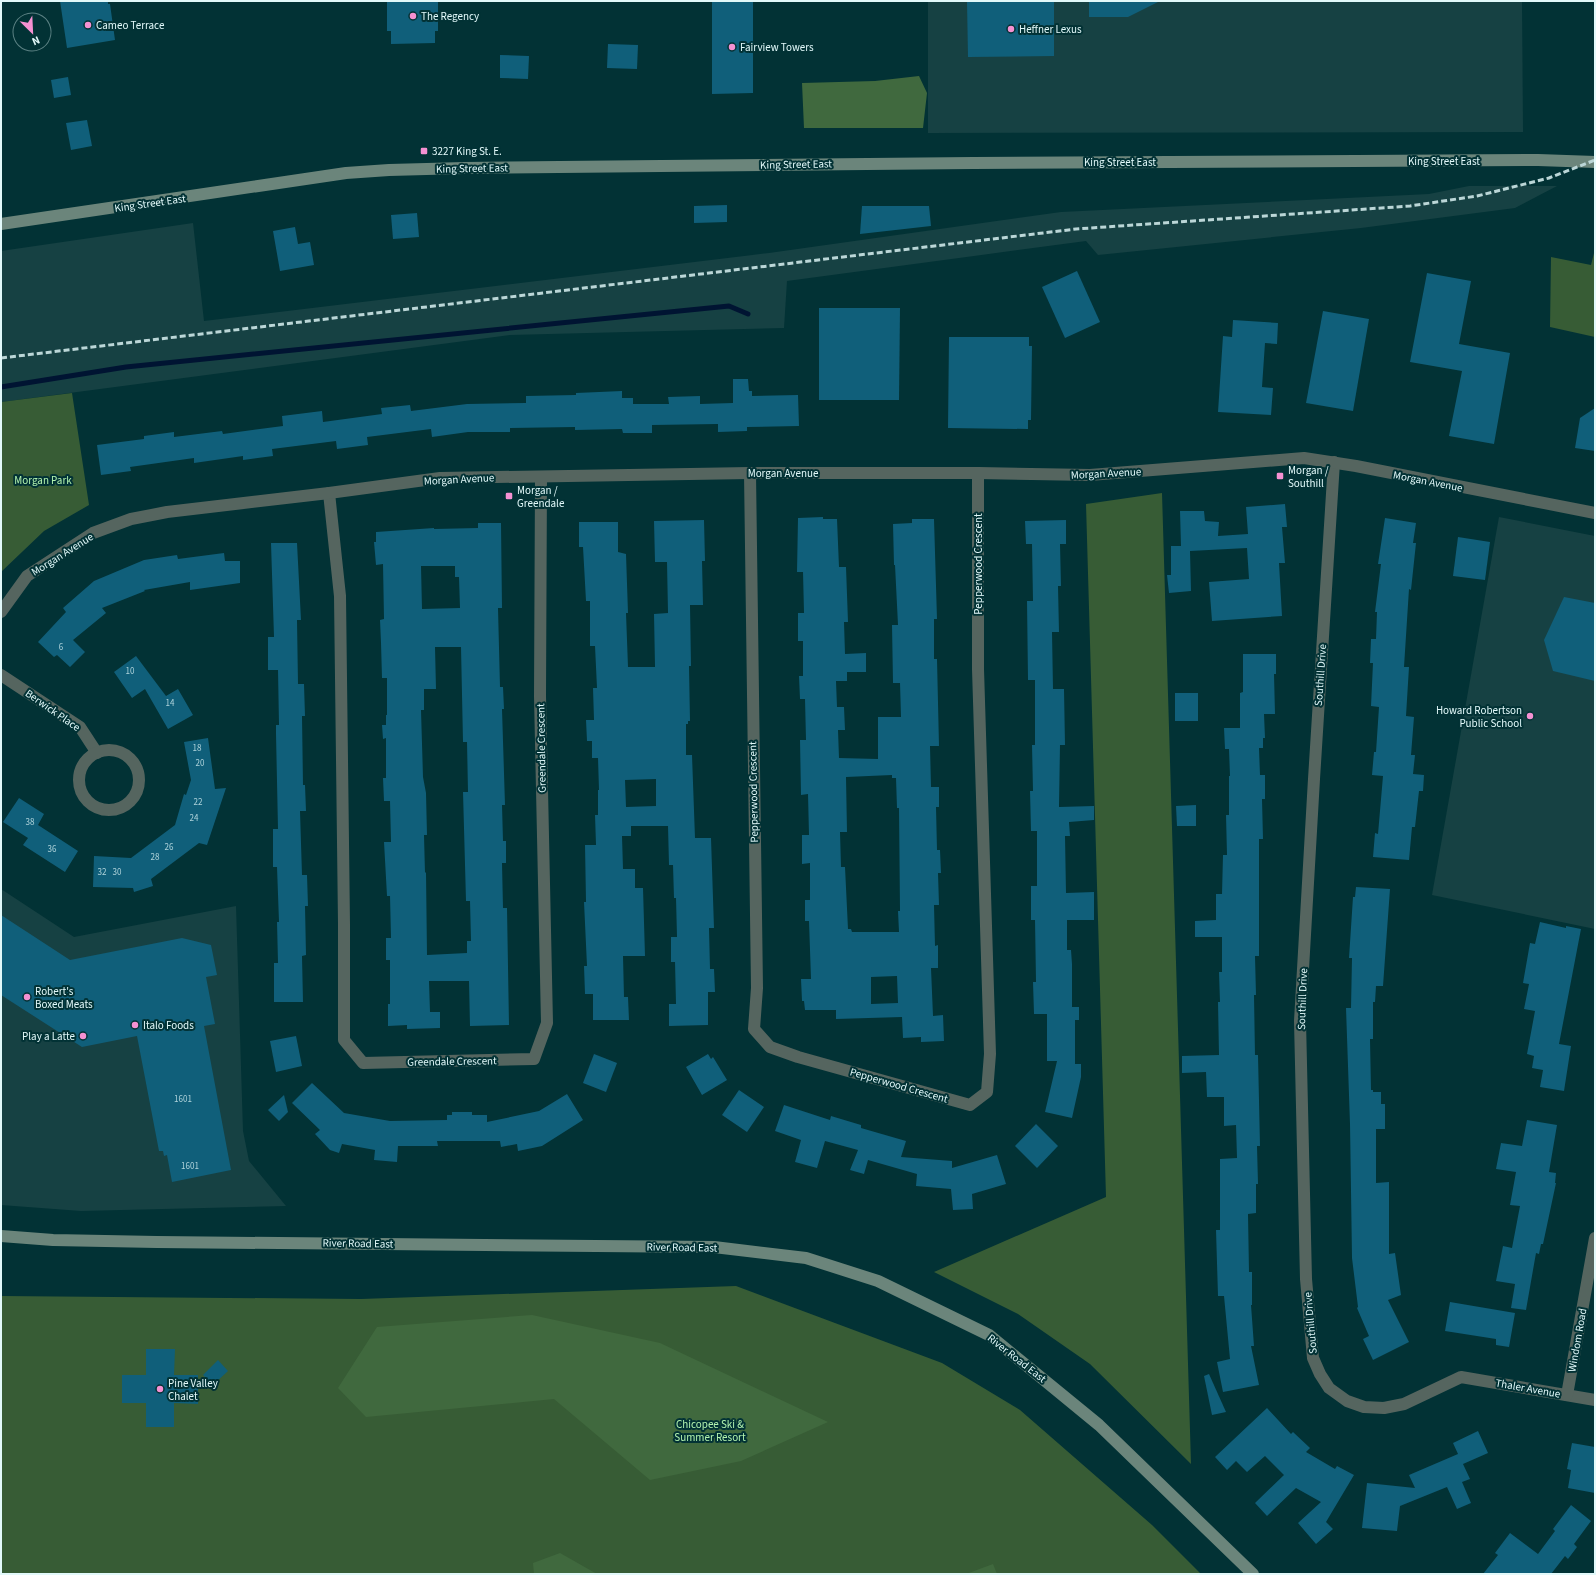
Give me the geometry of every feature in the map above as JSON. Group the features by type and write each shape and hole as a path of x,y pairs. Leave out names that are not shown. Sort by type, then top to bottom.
{"main road":[{"name":"King Street East","path":"1,224 346,173 389,170 981,163 1538,160 1595,162"},
{"name":"River Road East","path":"1,1236 54,1240 149,1242 714,1246 806,1258 878,1281 989,1335 1099,1425 1253,1574"}],"street":[{"name":"Morgan Avenue","path":"1,612 27,576 93,533 131,519 167,512 440,478 750,473 978,473 1090,475 1304,458 1334,462 1595,513"},
{"name":"Southill Drive","path":"1334,462 1300,1021 1306,1279 1313,1358 1320,1374 1329,1388 1347,1402 1364,1406 1384,1408 1404,1404 1461,1377"},
{"name":"Pepperwood Crescent","path":"750,473 756,988 754,1029 770,1047 798,1057 970,1105 987,1092 990,1054 978,669 978,473"},
{"name":"Greendale Crescent","path":"329,493 340,596 344,1040 363,1063 534,1059 547,1023 540,696 541,477"},
{"name":"Berwick Place","path":"1,675 80,727 97,753"},
{"path":"103,751 116,751 125,755 135,765 139,775 138,786 135,796 126,805 117,809 107,810 96,808 82,796 79,786 80,772 84,763 93,754 97,753 103,751"},
{"name":"Windom Road","path":"1567,1395 1595,1238"},
{"name":"Thaler Avenue","path":"1461,1377 1595,1400"}],"shaded area":[{"path":"928,1 1522,1 1523,132 928,133"},
{"path":"1469,186 1557,186 1515,208 1361,228 1098,255 1086,241 787,281 784,328 510,335 1,402 1,251 193,223 204,321 769,253 1061,212 1429,194"},
{"name":"Howard Robertson Public School","path":"1499,517 1595,536 1595,929 1432,895"},
{"path":"1,889 74,937 236,906 243,1131 249,1161 286,1206 81,1211 1,1205"}],"green space":[{"path":"919,76 927,93 923,128 804,128 802,83 875,81"},
{"path":"1594,253 1595,337 1550,327 1551,257 1591,265"},
{"name":"Morgan Park","path":"72,393 89,505 44,531 1,572 1,402"},
{"path":"1162,493 1191,1464 1090,1364 1018,1314 934,1272 1106,1197 1086,504"},
{"name":"Chicopee Ski & Summer Resort","path":"736,1286 942,1363 1020,1410 1152,1525 1201,1574 1,1574 1,1296 361,1299"},
{"path":"532,1315 660,1343 828,1422 741,1461 650,1480 554,1399 366,1417 338,1388 377,1327"},
{"path":"560,1553 597,1574 534,1574 533,1563"},
{"path":"993,1564 997,1574 966,1574"}],"building":[{"name":"Cameo Terrace","path":"60,1 108,1 108,4 110,4 115,40 67,48"},
{"name":"The Regency","path":"387,1 438,1 438,31 435,31 435,43 391,44 391,31 387,31"},
{"name":"Fairview Towers","path":"712,1 753,1 753,93 712,94"},
{"name":"Heffner Lexus","path":"967,1 1054,1 1054,56 968,57"},
{"path":"1089,1 1160,1 1128,17 1089,17"},
{"path":"608,44 638,45 637,69 607,68"},
{"path":"500,55 529,56 528,79 500,78"},
{"path":"68,77 71,95 54,98 51,80"},
{"path":"87,120 92,146 71,150 66,123"},
{"path":"727,205 727,222 694,223 694,206"},
{"path":"862,206 929,206 931,226 860,234"},
{"path":"417,213 419,237 393,239 391,215"},
{"path":"295,227 298,244 310,242 314,265 280,271 273,231"},
{"path":"1077,271 1100,322 1065,338 1042,287"},
{"path":"1427,273 1471,281 1459,344 1510,353 1494,444 1449,436 1462,371 1410,362"},
{"path":"819,308 900,308 899,400 819,400"},
{"path":"1323,311 1369,319 1353,411 1306,403"},
{"path":"1233,320 1278,323 1277,344 1265,343 1262,387 1273,388 1271,415 1218,412 1223,336 1232,337"},
{"path":"949,337 1029,337 1029,346 1032,346 1031,420 1028,420 1028,429 948,428"},
{"path":"733,379 748,379 749,391 752,391 752,396 798,395 799,426 747,427 747,431 718,432 718,424 652,425 652,433 623,433 622,429 575,430 575,427 510,428 510,432 468,432 432,437 431,429 367,437 368,445 337,449 336,441 272,449 273,456 243,460 243,456 194,463 194,458 130,467 131,471 101,475 97,445 144,439 144,436 174,432 174,437 222,431 223,434 283,426 282,416 322,411 323,422 382,414 381,408 410,405 411,411 467,404 526,403 526,396 576,395 576,393 622,391 622,398 633,398 633,404 669,404 668,397 700,396 700,404 733,403"},
{"path":"1595,408 1595,451 1575,448 1580,418"},
{"path":"1285,504 1287,527 1282,527 1285,563 1279,563 1282,616 1212,621 1209,582 1249,579 1247,548 1190,551 1191,591 1169,593 1167,575 1171,575 1171,546 1181,546 1180,511 1204,511 1205,521 1219,522 1218,536 1248,534 1246,507"},
{"path":"823,517 823,519 837,519 839,567 846,567 848,622 844,622 845,654 866,653 866,672 847,672 847,681 836,681 837,707 844,707 845,730 838,730 839,758 878,759 878,717 901,717 900,683 893,683 892,625 898,625 893,524 912,523 912,519 934,519 937,619 934,619 934,659 937,659 939,746 930,746 931,787 939,787 939,807 936,807 937,850 940,850 941,873 938,873 939,905 934,905 935,946 938,945 938,968 931,968 933,1016 943,1015 944,1041 921,1042 921,1037 903,1038 902,1017 836,1019 836,1010 805,1010 804,1001 802,1001 801,979 811,979 809,921 805,921 805,900 810,900 810,863 802,864 802,835 809,835 808,794 801,795 800,740 806,740 805,699 800,699 799,676 803,676 803,641 798,641 798,613 804,613 803,572 797,572 798,518","holes":["892,775 892,778 896,778 897,808 899,808 899,932 852,932 851,929 848,929 845,867 841,867 840,832 847,832 846,777","897,976 898,1003 871,1004 871,977"]},
{"path":"1385,518 1416,523 1413,543 1416,543 1411,590 1409,589 1404,667 1409,667 1406,716 1414,717 1411,755 1415,755 1413,774 1424,775 1423,791 1419,791 1415,827 1412,827 1409,860 1373,857 1375,833 1378,834 1383,776 1372,775 1374,752 1376,752 1379,707 1371,706 1373,663 1370,663 1371,639 1376,639 1377,612 1375,612 1381,564 1378,564"},
{"path":"704,520 705,561 702,561 703,605 690,605 690,721 686,724 686,755 692,755 695,838 711,838 714,928 709,928 710,969 714,969 715,992 708,992 708,1025 669,1026 669,1004 676,1004 675,962 671,962 671,937 677,937 673,865 669,865 668,826 631,826 631,836 622,836 623,869 635,869 635,888 643,888 645,956 623,956 624,997 628,997 629,1020 593,1020 593,994 585,994 584,966 587,966 584,902 586,902 585,845 596,845 595,815 598,815 599,790 598,758 592,758 592,741 587,741 586,720 594,720 593,688 597,688 595,646 590,646 590,601 586,601 583,547 579,547 579,522 618,522 618,552 626,554 628,667 655,667 654,614 668,613 667,562 655,562 654,521","holes":["656,779 656,806 626,807 625,780"]},
{"path":"1066,520 1066,544 1060,544 1061,586 1058,586 1059,632 1052,632 1053,689 1064,689 1065,745 1060,745 1059,807 1094,806 1094,820 1069,822 1070,836 1065,836 1066,893 1094,892 1094,920 1067,920 1067,950 1071,950 1072,964 1072,1007 1079,1007 1079,1020 1075,1020 1075,1064 1081,1064 1081,1077 1072,1118 1045,1112 1057,1061 1047,1061 1047,1014 1034,1014 1033,982 1036,982 1035,920 1031,920 1031,886 1037,886 1037,831 1031,831 1030,791 1033,791 1032,745 1035,745 1035,680 1028,680 1027,601 1033,601 1032,544 1026,544 1025,521"},
{"path":"478,523 501,523 502,608 498,608 500,687 503,687 504,709 502,709 505,805 502,805 503,841 506,841 506,863 502,863 503,908 507,908 509,1025 470,1026 469,981 429,981 430,1012 440,1012 440,1028 407,1029 407,1025 388,1026 388,1004 390,1004 390,960 386,960 386,938 391,938 390,896 387,896 384,842 391,842 390,801 384,801 383,778 386,778 386,738 383,739 382,725 386,725 387,678 382,678 380,620 384,619 383,564 376,565 374,542 376,542 376,532 434,528 478,528","holes":["421,566 455,566 455,577 459,577 460,608 422,609","435,647 461,647 463,742 467,742 468,792 463,792 466,901 470,901 471,941 467,941 467,953 427,955 424,835 427,835 426,793 423,777 421,710 424,710 424,689 436,689"]},
{"path":"1458,537 1490,542 1485,580 1453,576"},
{"path":"271,543 297,543 301,620 297,620 298,684 304,684 305,716 302,716 303,785 305,785 306,811 300,811 302,875 307,875 308,906 305,906 306,955 302,956 303,1002 274,1002 274,963 278,963 277,922 279,922 277,867 273,867 273,829 278,829 276,725 279,725 278,670 268,670 268,637 274,637"},
{"path":"224,553 225,561 240,561 240,583 190,590 190,582 144,590 145,591 102,608 106,613 73,640 85,652 70,667 57,655 54,657 38,642 66,612 63,608 94,581 144,560 177,555 178,559"},
{"path":"1564,597 1595,603 1595,681 1553,671 1544,640"},
{"path":"1243,654 1276,654 1276,674 1274,674 1275,714 1264,714 1265,738 1263,738 1263,748 1259,748 1260,775 1265,775 1265,799 1262,799 1263,839 1259,839 1259,956 1255,956 1256,995 1254,995 1255,1055 1258,1055 1260,1146 1257,1146 1258,1184 1256,1184 1256,1213 1248,1214 1249,1272 1252,1272 1251,1305 1254,1346 1251,1346 1259,1385 1223,1392 1217,1362 1230,1359 1224,1296 1218,1296 1216,1230 1220,1230 1220,1159 1237,1158 1236,1125 1224,1126 1224,1097 1207,1097 1206,1072 1182,1073 1182,1056 1219,1055 1218,1002 1220,1002 1219,972 1222,972 1222,937 1195,937 1195,921 1216,920 1216,894 1222,894 1223,855 1227,855 1226,815 1229,815 1230,776 1229,749 1225,749 1224,728 1240,728 1240,693 1243,692"},
{"path":"136,656 166,696 178,689 193,715 168,729 145,689 132,698 114,672"},
{"path":"1175,693 1198,693 1198,721 1175,721"},
{"path":"208,738 215,789 226,788 207,845 199,843 151,879 153,886 134,892 133,888 93,887 94,856 131,858 175,825 184,794 186,795 191,780 184,742"},
{"path":"19,798 44,814 38,825 78,851 65,872 23,845 28,838 3,822"},
{"path":"1196,805 1196,826 1177,826 1176,806"},
{"path":"1356,887 1390,889 1383,986 1376,986 1375,1002 1373,1002 1373,1039 1370,1039 1371,1090 1373,1090 1373,1092 1381,1092 1381,1104 1385,1104 1385,1129 1376,1129 1376,1183 1389,1182 1389,1254 1395,1253 1401,1295 1388,1300 1409,1342 1373,1360 1363,1339 1369,1336 1357,1308 1352,1258 1350,1124 1346,1008 1351,1008 1352,958 1349,958 1353,897 1355,897"},
{"path":"1,915 70,960 182,938 211,945 217,975 206,977 215,1024 204,1026 231,1170 172,1182 167,1155 164,1156 163,1151 159,1151 137,1036 82,1047 1,995"},
{"path":"1540,922 1566,928 1566,926 1581,929 1559,1044 1571,1046 1564,1091 1540,1087 1543,1070 1532,1068 1534,1056 1527,1054 1535,1011 1524,1009 1529,984 1523,983 1530,943 1535,944"},
{"path":"296,1036 302,1066 276,1072 270,1041"},
{"path":"594,1054 617,1063 606,1092 583,1083"},
{"path":"708,1054 711,1059 713,1057 727,1080 702,1095 686,1067"},
{"path":"312,1083 344,1113 390,1121 447,1120 447,1115 452,1115 452,1112 472,1112 472,1115 487,1115 487,1122 539,1111 567,1094 583,1120 542,1146 518,1151 517,1144 501,1147 500,1141 437,1141 438,1146 398,1146 397,1162 374,1160 375,1150 342,1144 339,1153 330,1150 315,1134 320,1130 292,1103"},
{"path":"739,1090 764,1107 747,1132 722,1115"},
{"path":"284,1095 288,1112 279,1121 268,1110"},
{"path":"784,1105 830,1120 831,1116 861,1125 861,1128 906,1141 901,1157 952,1161 952,1168 997,1155 1006,1184 972,1194 973,1209 953,1210 951,1189 916,1186 917,1174 868,1160 864,1174 850,1170 858,1150 825,1141 817,1168 795,1162 801,1140 775,1131"},
{"path":"1527,1120 1557,1125 1549,1172 1556,1173 1556,1183 1543,1244 1541,1244 1539,1254 1536,1253 1526,1310 1511,1308 1515,1284 1496,1281 1503,1246 1512,1248 1520,1206 1510,1205 1516,1172 1496,1169 1501,1143 1522,1146"},
{"path":"1036,1124 1058,1146 1037,1168 1015,1146"},
{"path":"1450,1302 1515,1313 1509,1347 1496,1345 1496,1339 1445,1331"},
{"name":"Pine Valley Chalet","path":"146,1349 175,1349 174,1375 198,1375 198,1404 174,1403 174,1427 146,1427 146,1403 122,1403 122,1375 146,1375"},
{"path":"218,1360 228,1371 213,1385 203,1375"},
{"path":"1209,1374 1226,1412 1212,1415 1204,1376"},
{"path":"1267,1408 1291,1434 1293,1432 1310,1448 1306,1452 1335,1469 1337,1466 1354,1475 1326,1522 1333,1529 1316,1544 1298,1523 1321,1502 1296,1488 1267,1516 1255,1503 1284,1475 1265,1456 1247,1472 1236,1461 1227,1470 1215,1457"},
{"path":"1478,1431 1488,1453 1463,1464 1470,1479 1462,1482 1471,1503 1457,1509 1447,1487 1400,1506 1397,1531 1362,1528 1367,1483 1415,1488 1409,1475 1458,1454 1453,1443"},
{"path":"1572,1443 1595,1447 1595,1493 1568,1488 1571,1470 1567,1469"},
{"path":"1571,1505 1591,1521 1574,1544 1577,1547 1568,1559 1565,1556 1551,1574 1483,1574 1498,1555 1495,1553 1510,1533 1538,1554 1555,1531 1553,1529"}],"waterway":[{"path":"1,387 126,367 729,306 748,314"}],"railway":[{"path":"1,358 1076,229 1410,206 1477,196 1549,178 1595,160"}],"place":[{"name":"The Regency","path":"413,16"},
{"name":"Cameo Terrace","path":"88,25"},
{"name":"Heffner Lexus","path":"1011,29"},
{"name":"Fairview Towers","path":"732,47"},
{"name":"3227 King St. E.","path":"424,151"},
{"name":"Morgan / Southill","path":"1280,476"},
{"name":"Morgan / Greendale","path":"509,496"},
{"name":"Howard Robertson Public School","path":"1530,716"},
{"name":"Robert's Boxed Meats","path":"27,997"},
{"name":"Italo Foods","path":"135,1025"},
{"name":"Play a Latte","path":"83,1036"},
{"name":"Pine Valley Chalet","path":"160,1389"}]}
